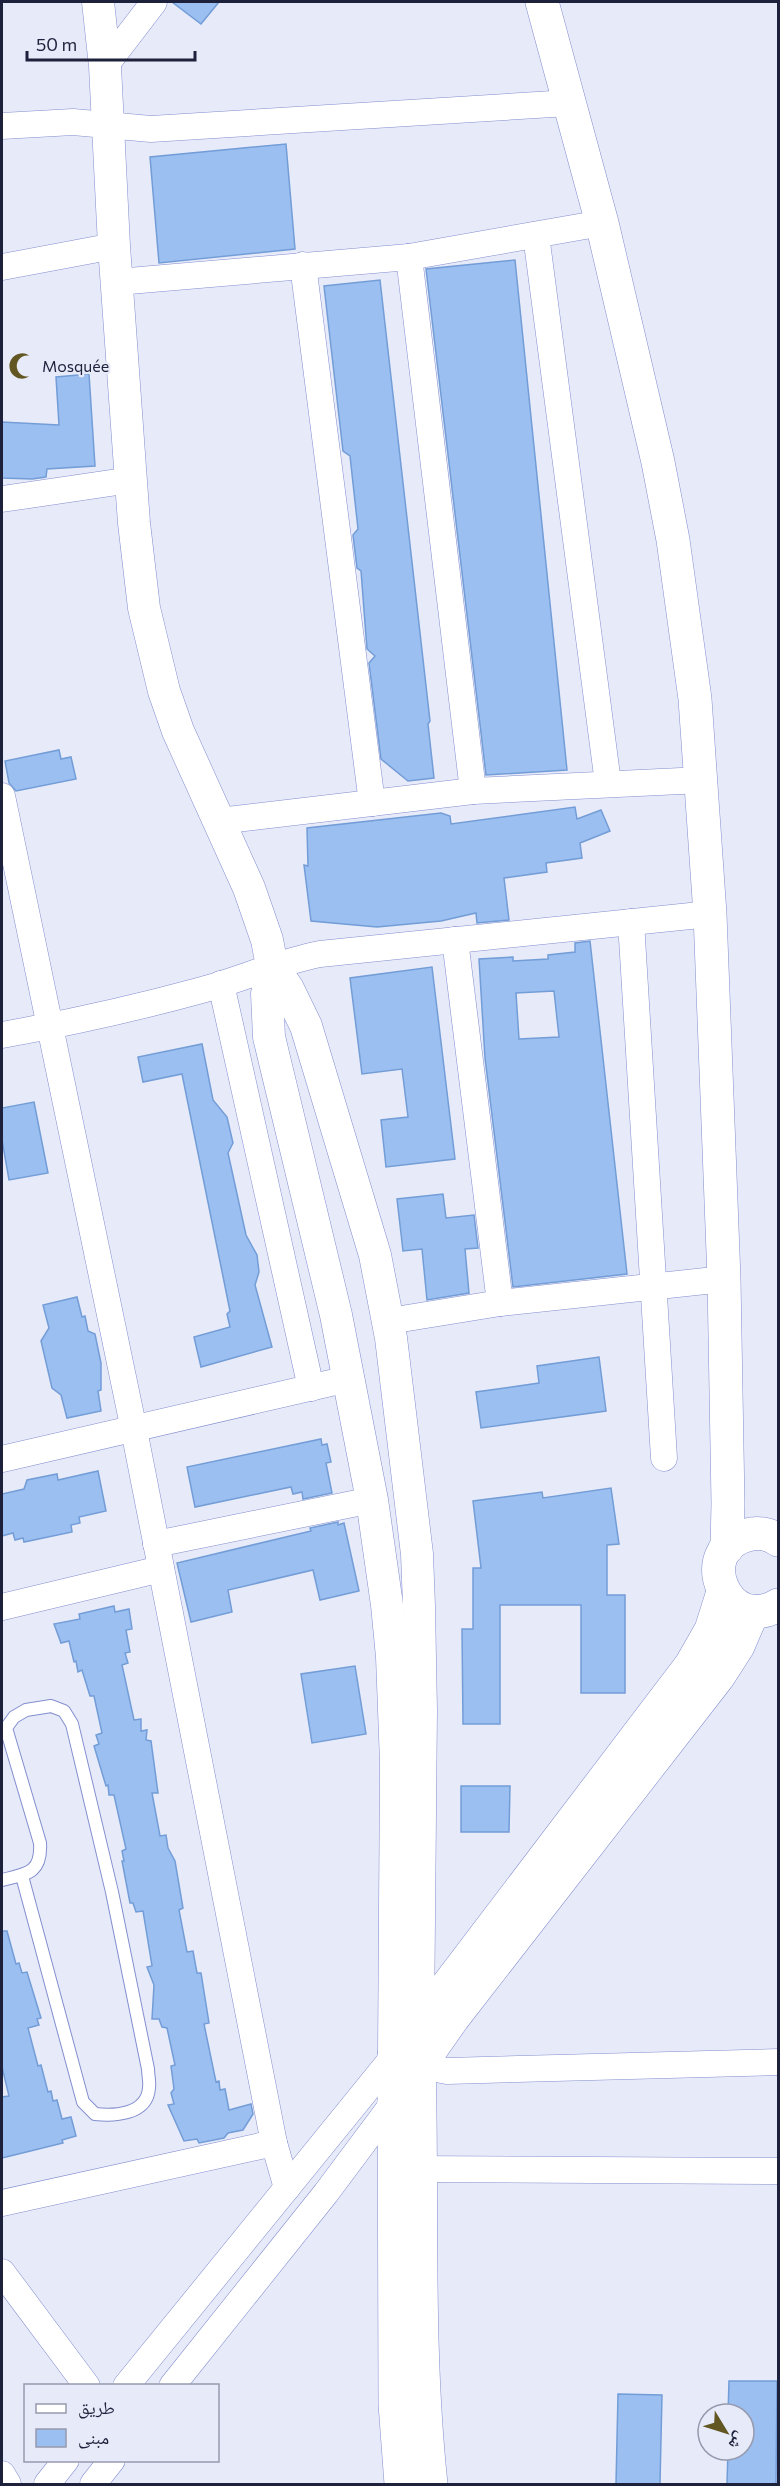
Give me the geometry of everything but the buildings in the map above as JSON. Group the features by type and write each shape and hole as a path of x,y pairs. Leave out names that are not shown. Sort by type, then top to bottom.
{"main road":[{"path":"542,2 602,223 658,462 673,540 690,654 702,780 710,914 724,1279 727,1548"},
{"path":"728,1487 742,1512 770,1537"},
{"path":"770,1537 743,1536 727,1548 718,1569 723,1592 731,1601 741,1608 771,1610"},
{"path":"431,2484 424,2398 422,2315 408,2169 394,2102 418,2024 691,1665 711,1630 723,1592"},
{"path":"401,2484 396,2404 408,2169 407,2061 453,2018 718,1677 738,1646 771,1610"}],"street":[{"path":"98,2 105,66 114,246 138,566 153,649 178,731 259,914 272,966 288,989 306,1026 375,1255 388,1321 417,1554 421,1710 418,2024"},
{"path":"105,66 154,2"},
{"path":"2,126 74,122 151,129 569,103"},
{"path":"117,282 409,257 602,223"},
{"path":"536,235 608,783"},
{"path":"2,267 114,246"},
{"path":"409,257 473,791"},
{"path":"303,265 372,803"},
{"path":"2,499 131,480"},
{"path":"219,821 473,791 702,780"},
{"path":"2,796 134,1430 274,2143 287,2188"},
{"path":"2,1035 50,1027 221,984 297,958 346,950 710,914"},
{"path":"631,922 664,1458"},
{"path":"455,940 500,1303"},
{"path":"127,2384 287,2188 407,2061 395,1710 387,1605 372,1500 348,1379 328,1284 269,1037 267,994 272,966"},
{"path":"221,984 311,1388"},
{"path":"388,1321 500,1303 724,1279"},
{"path":"2,1459 348,1379"},
{"path":"156,1544 372,1500"},
{"path":"2,1607 161,1569"},
{"path":"407,2061 447,2071 778,2062"},
{"path":"173,2384 338,2178 394,2102"},
{"path":"2,2203 274,2143"},
{"path":"408,2169 778,2171"},
{"path":"2,2272 86,2384"},
{"path":"46,2484 64,2462"},
{"path":"93,2484 110,2462"},
{"path":"2,2474 8,2484"}],"lane":[{"path":"2,1880 22,1876 35,1868 41,1857 40,1843 6,1728 14,1717 26,1710 51,1706 64,1711 72,1724 112,1892 148,2069 150,2089 145,2100 136,2109 116,2116 95,2115 83,2102 22,1876"}],"place":[{"name":"Mosquée","path":"22,366"}]}
